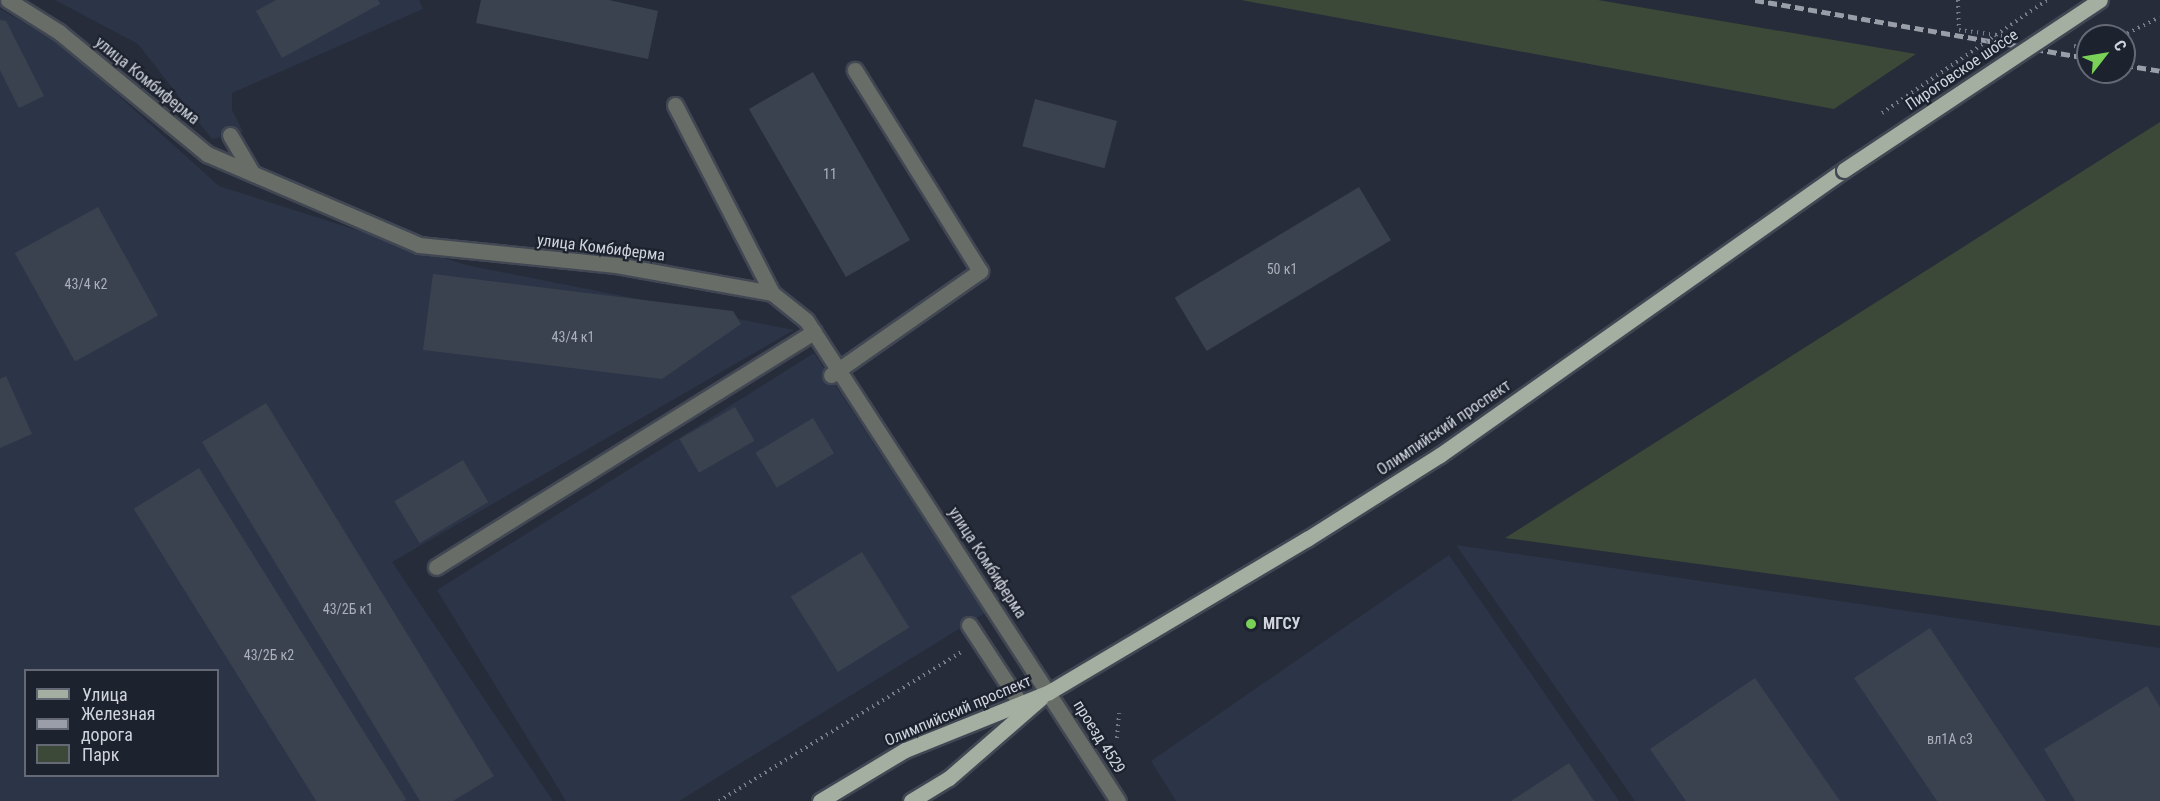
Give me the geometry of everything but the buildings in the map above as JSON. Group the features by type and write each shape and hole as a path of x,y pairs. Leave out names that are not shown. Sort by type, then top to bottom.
{"main road":[{"name":"Пироговское шоссе","path":"1844,170 2100,0"},
{"name":"Олимпийский проспект","path":"820,801 905,750 1049,692 1440,455 1844,170"},
{"name":"Олимпийский проспект","path":"911,801 949,778 1049,692"}],"street":[{"name":"улица Комбиферма","path":"8,0 59,32 207,154 419,245 616,265 772,293 814,333 835,373 1049,692"},
{"path":"835,373 980,272 855,70"},
{"path":"675,105 772,293"},
{"path":"230,135 253,174"},
{"path":"436,567 814,333"},
{"path":"969,625 1020,704"},
{"name":"проезд 4529","path":"1049,692 1118,801"}],"path":[{"path":"1876,118 2047,0"},
{"path":"2136,29 2160,17"},
{"path":"719,801 979,641"},
{"path":"1117,738 1119,713"}],"shaded area":[{"path":"55,0 419,0 423,9 232,93 232,110 243,132 212,139 138,44"},
{"path":"0,9 61,44 219,186 466,265 794,330 392,562 553,801 0,801"},
{"path":"814,353 985,613 679,801 566,801 437,590"},
{"path":"1456,545 2160,648 2160,801 1635,801"},
{"path":"1449,555 1619,801 1176,801 1151,761"}],"green space":[{"path":"1241,0 1598,0 1916,54 1834,109"},
{"path":"2160,122 2160,626 1505,538"}],"railway":[{"path":"1755,0 2076,56"},
{"path":"2136,67 2160,71"}],"place":[{"name":"МГСУ","path":"1251,624"}]}
